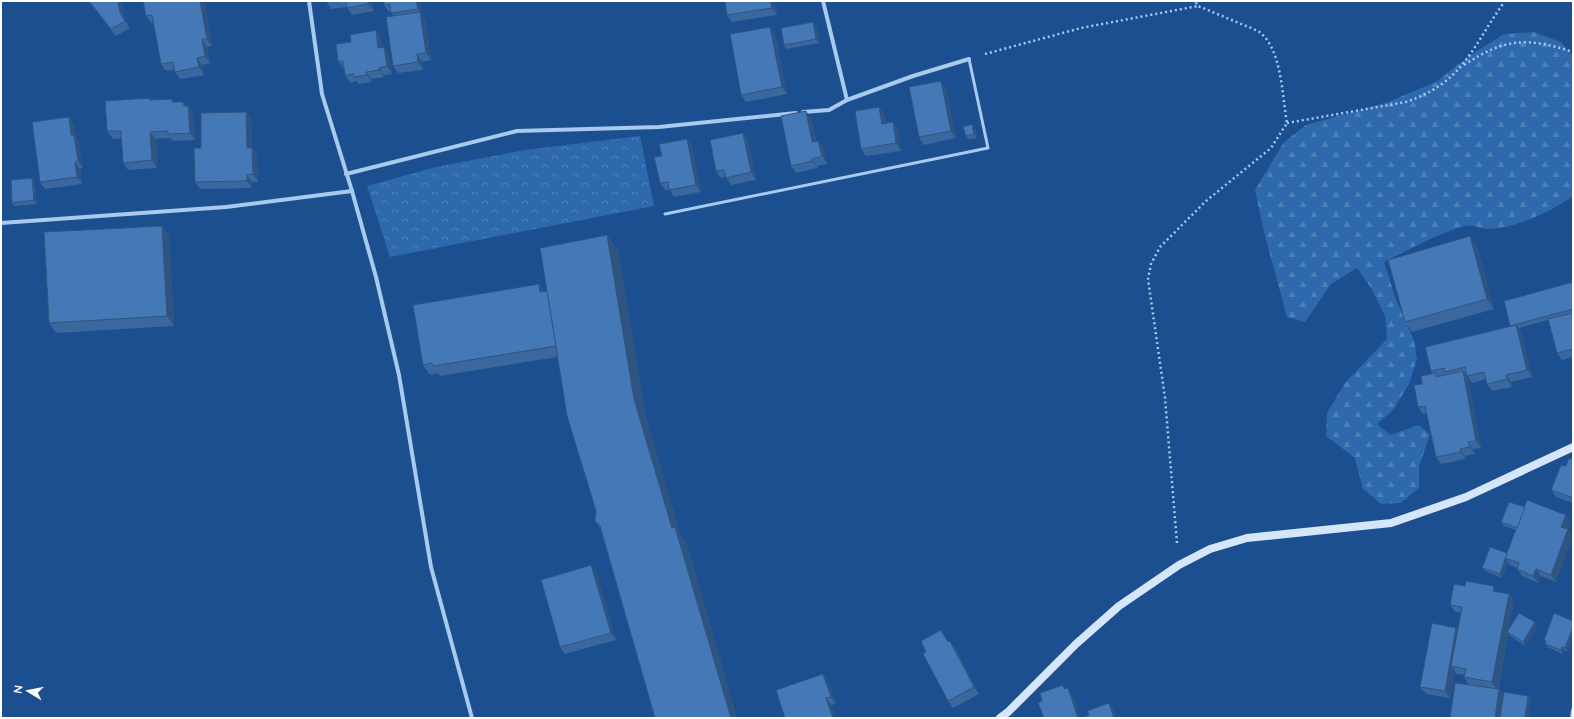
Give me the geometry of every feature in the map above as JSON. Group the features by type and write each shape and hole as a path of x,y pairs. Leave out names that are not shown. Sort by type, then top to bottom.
{"street":[{"path":"310,1 322,94 352,191 376,277 398,375 431,567 472,718"},
{"path":"824,1 846,100"},
{"path":"346,174 516,131 658,127 829,110 846,100 913,76 969,59"},
{"path":"1,223 226,207 352,191"},
{"path":"1000,718 1008,712 1076,644 1119,606 1179,565 1210,549 1247,538 1391,523 1466,497 1573,447"},
{"path":"1572,718 1573,710"}],"lane":[{"path":"665,214 988,148 969,59"}],"path":[{"path":"1195,1 1198,6"},
{"path":"1287,123 1406,102 1421,97 1455,75 1464,65 1505,1"},
{"path":"969,59 1081,28 1198,6 1258,31 1265,36 1272,46 1276,57 1287,123 1271,148 1206,201 1160,246 1151,264 1148,279 1165,398 1179,565"},
{"path":"1464,65 1483,52 1500,45 1522,41 1554,46 1573,52"}],"green space":[{"path":"1534,32 1561,42 1573,56 1573,196 1544,213 1521,223 1488,229 1465,226 1454,229 1433,237 1384,262 1396,300 1414,340 1417,359 1409,384 1393,410 1377,424 1390,435 1419,425 1430,435 1419,466 1419,488 1401,503 1381,504 1363,489 1355,458 1326,436 1327,413 1345,383 1387,339 1385,316 1371,288 1357,268 1331,284 1305,322 1287,317 1264,232 1255,190 1284,142 1306,125 1388,102 1436,82 1469,56 1504,34"},
{"path":"640,136 654,206 390,257 367,186 436,167 525,150"}],"building":[{"path":"89,1 118,1 120,13 125,21 111,29"},
{"path":"143,1 200,1 207,39 202,39 205,56 197,58 199,67 175,72 173,62 161,64 152,15 146,16"},
{"path":"346,1 368,1 368,4 347,8"},
{"path":"384,1 416,1 418,9 391,13 390,4 384,5"},
{"path":"725,1 770,1 772,8 727,15"},
{"path":"420,12 426,53 417,54 418,62 393,66 386,17"},
{"path":"813,22 816,39 784,45 781,28"},
{"path":"770,27 782,87 741,95 730,34"},
{"path":"376,30 378,48 384,47 387,66 379,68 379,70 366,72 367,75 354,77 354,74 345,75 343,61 338,61 336,44 351,42 350,35"},
{"path":"941,81 951,131 919,137 909,87"},
{"path":"150,98 150,100 172,99 172,102 183,102 184,106 188,106 190,133 168,134 168,131 150,132 152,160 123,163 121,131 107,131 105,101"},
{"path":"879,107 882,124 893,122 896,143 861,149 855,111"},
{"path":"806,111 812,142 818,141 822,156 812,159 812,161 791,166 781,116"},
{"path":"246,112 247,148 252,148 253,174 247,175 247,181 195,182 194,148 201,148 201,113"},
{"path":"69,117 71,135 74,135 78,161 75,162 77,177 40,182 32,122"},
{"path":"972,124 974,134 966,136 963,127"},
{"path":"743,133 751,172 726,178 724,170 716,171 710,140"},
{"path":"687,139 696,185 669,190 668,182 660,183 654,157 662,156 659,144"},
{"path":"32,178 34,200 12,203 11,180"},
{"path":"162,226 167,316 49,323 44,232"},
{"path":"607,235 634,399 672,528 675,527 731,718 655,718 600,526 595,521 596,511 567,416 540,248"},
{"path":"1470,236 1487,299 1405,322 1388,260"},
{"path":"1573,282 1573,309 1510,326 1504,301"},
{"path":"539,284 540,292 547,291 556,346 433,366 432,363 423,365 413,305"},
{"path":"1573,313 1573,349 1557,353 1548,319"},
{"path":"1516,325 1527,370 1506,375 1507,379 1487,384 1484,372 1467,376 1465,367 1445,372 1444,368 1431,371 1425,347"},
{"path":"1463,371 1476,441 1468,442 1470,447 1460,449 1461,452 1436,457 1425,406 1418,407 1414,385 1422,384 1421,376 1436,373 1436,377"},
{"path":"1569,458 1573,460 1573,498 1551,490 1561,465 1566,466"},
{"path":"1527,500 1566,515 1561,527 1568,529 1551,575 1536,569 1533,576 1517,569 1519,563 1505,558"},
{"path":"1509,502 1525,507 1517,528 1501,522"},
{"path":"1490,547 1507,553 1500,574 1482,568"},
{"path":"591,565 611,633 560,647 541,580"},
{"path":"1466,581 1494,586 1493,591 1509,594 1492,682 1464,677 1466,669 1451,666 1462,607 1450,605 1454,584 1465,586"},
{"path":"1519,613 1535,622 1523,642 1507,632"},
{"path":"1554,613 1573,621 1573,627 1565,648 1562,647 1561,650 1545,644 1546,641 1544,640"},
{"path":"1432,623 1456,628 1445,691 1420,687"},
{"path":"941,630 948,642 950,641 974,687 948,701 923,654 926,652 921,641"},
{"path":"823,674 831,697 826,698 833,718 785,718 776,690"},
{"path":"1455,683 1499,689 1495,718 1450,718"},
{"path":"1063,685 1064,689 1068,688 1078,718 1044,718 1038,703 1042,701 1040,693"},
{"path":"1504,692 1528,696 1525,718 1500,718"},
{"path":"1109,703 1114,718 1081,718 1089,715 1087,711"}]}
